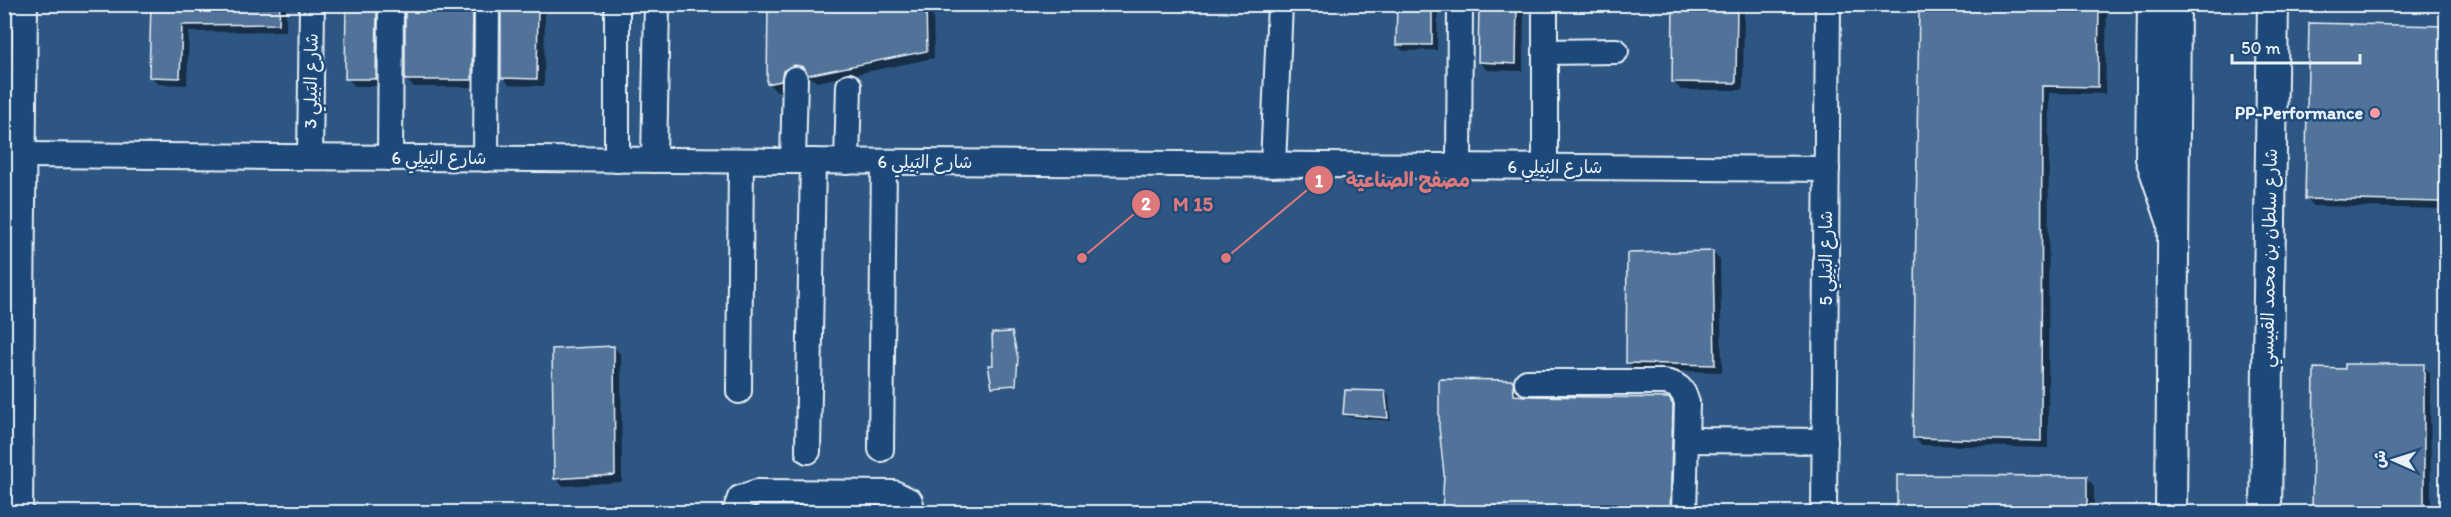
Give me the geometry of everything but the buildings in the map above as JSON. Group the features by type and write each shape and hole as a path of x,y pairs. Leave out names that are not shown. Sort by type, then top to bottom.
{"main road":[{"path":"2171,513 2175,4"},
{"name":"شارع سلطان بن محمد القبيسي","path":"2266,513 2273,4"}],"street":[{"path":"20,513 25,4"},
{"name":"شارع البَيلِي 3","path":"310,157 312,4"},
{"path":"390,158 391,4"},
{"path":"486,159 487,4"},
{"path":"616,160 617,4"},
{"path":"654,160 657,4"},
{"path":"1273,165 1280,4"},
{"path":"1459,166 1460,4"},
{"path":"1545,4 1545,167"},
{"name":"شارع البَيلِي 5","path":"1824,513 1828,4"},
{"path":"2150,4 2148,159 2163,198 2174,241"},
{"path":"1545,52 1617,51"},
{"path":"795,79 803,161 808,451"},
{"path":"847,162 849,86"},
{"name":"شارع البَيلِي 6","path":"23,155 1827,169"},
{"path":"739,391 741,161"},
{"path":"881,449 884,162"},
{"path":"1527,382 1670,383 1677,385 1685,396 1684,513"},
{"path":"1686,440 1825,441"},
{"path":"735,513 740,498 757,492 900,494 910,501 914,513"}],"shaded area":[{"path":"4,5 2446,5 2446,512 5,512"}],"place":[{"name":"PP-Performance","path":"2375,113"},
{"name":"M 15","path":"1082,258"},
{"name":"مصفح الصناعية","path":"1226,258"}]}
